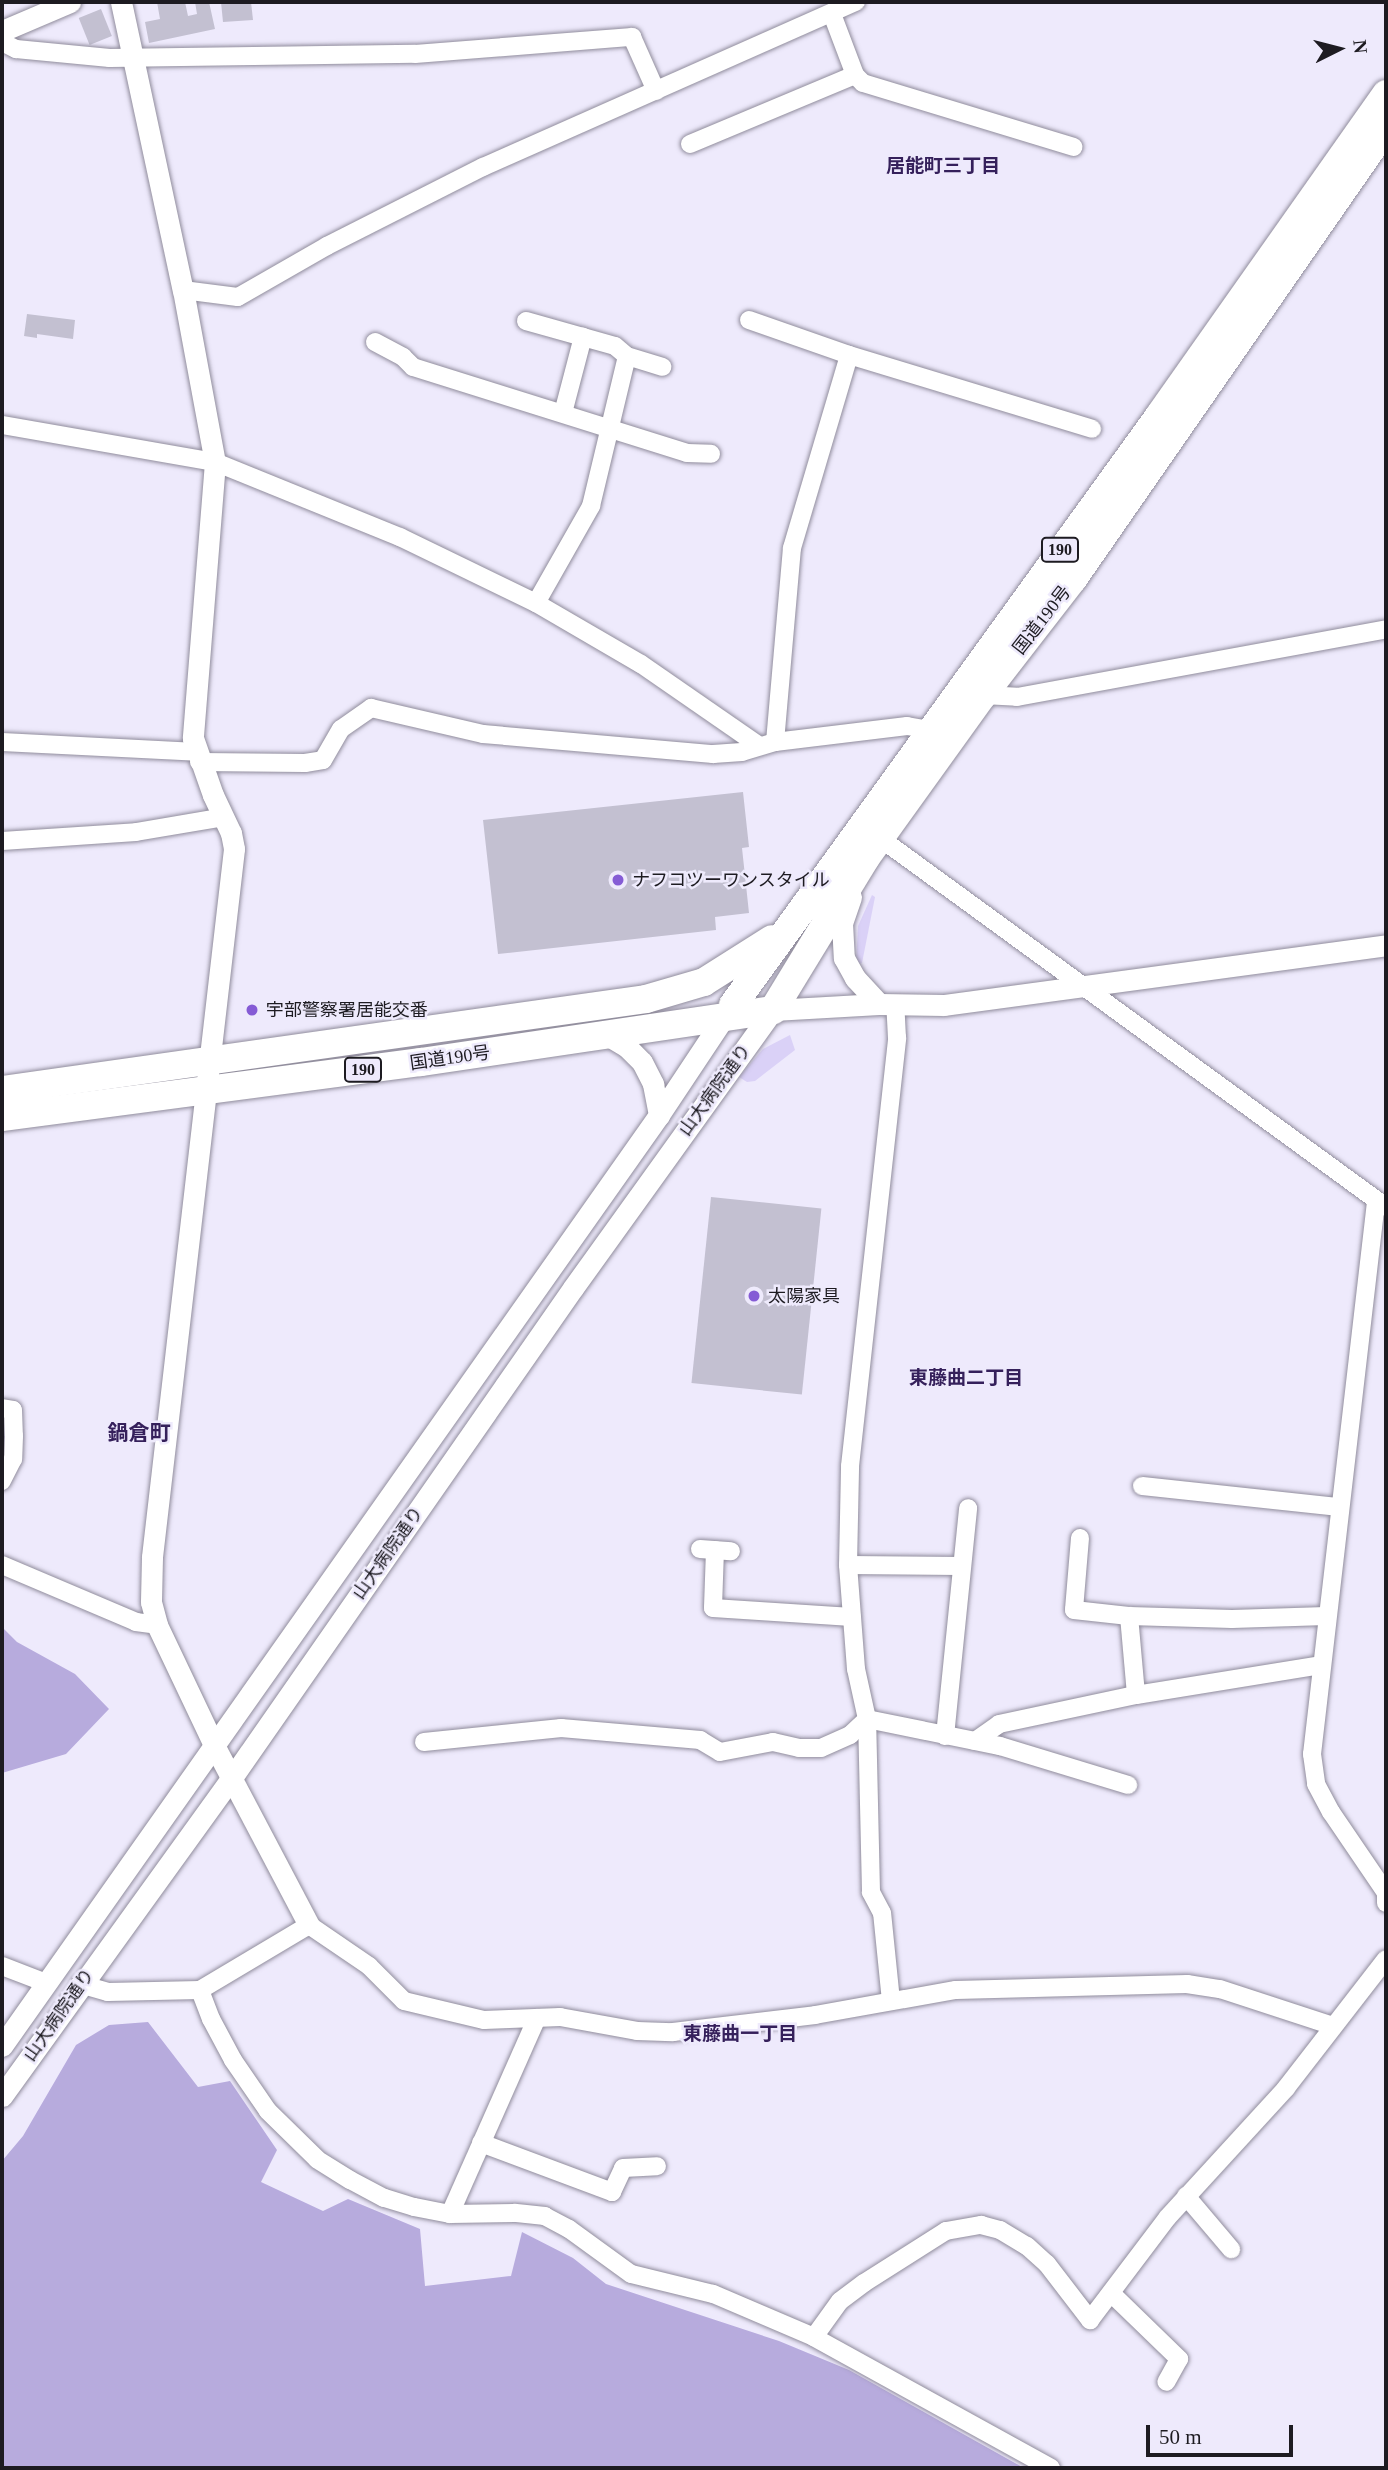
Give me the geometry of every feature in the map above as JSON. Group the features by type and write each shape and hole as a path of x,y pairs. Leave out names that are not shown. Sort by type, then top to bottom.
{"highway":[{"name":"国道190号","path":"2,1117 607,1035 728,1012 1159,416 1386,94"},
{"name":"国道190号","path":"426,1032 464,1035 773,1010 872,849 983,695 1073,579 1386,128"},
{"name":"国道190号","path":"2,1090 209,1063 426,1032 463,1023 646,999 704,982 741,961 795,919"}],"street":[{"path":"2,32 70,2"},
{"path":"121,2 183,290 215,462 193,738 234,849 152,1558 151,1602 157,1625 215,1747 309,1925 369,1966 404,2001 484,2020 559,2017 637,2031 673,2032 815,2015 956,1990 1187,1984 1220,1989 1332,2026"},
{"path":"183,290 238,297 327,246 483,167 856,2"},
{"path":"832,14 855,75 863,83 1073,147"},
{"path":"2,42 16,49 61,55 132,57 415,54 632,37 656,91"},
{"path":"690,144 855,75"},
{"path":"748,320 849,355 1092,429"},
{"path":"526,321 615,346 627,356 662,367"},
{"path":"563,413 583,337"},
{"path":"375,342 403,357 413,367 687,453 711,454"},
{"path":"767,744 792,548 849,355"},
{"path":"536,603 591,506 627,356"},
{"path":"2,425 215,462 400,537 536,603 641,664 767,744"},
{"path":"983,695 1017,697 1386,629"},
{"path":"2,742 305,763 323,760 341,729 371,708 483,734 713,754 742,752 767,744 907,726 930,730"},
{"path":"2,841 136,832 224,817"},
{"path":"891,2001 882,1913 871,1892 867,1719 856,1669 848,1565 850,1466 897,1038 887,1005 855,978 844,958 841,940 842,923 872,849 1083,985 1381,1205 1326,1616 1312,1754 1316,1784 1331,1812 1386,1893 1386,1903"},
{"path":"773,1010 944,1005 1386,945"},
{"name":"山大病院通り","path":"2,2096 80,1984 231,1779 573,1288 773,1010"},
{"name":"山大病院通り","path":"2,2046 659,1115 728,1012"},
{"path":"607,1035 627,1047 642,1062 653,1084 659,1115"},
{"path":"2,1408 13,1410 14,1436 13,1459 2,1481"},
{"path":"1142,1486 1340,1507"},
{"path":"946,1736 960,1566 968,1508"},
{"path":"1080,1538 1074,1610 1129,1616 1326,1616"},
{"path":"715,1550 713,1608 852,1617"},
{"path":"2,1565 136,1622 157,1625"},
{"path":"848,1565 960,1566"},
{"path":"1129,1616 1136,1695"},
{"path":"975,1741 999,1724 1136,1695 1321,1665"},
{"path":"867,1719 1000,1745 1128,1785"},
{"path":"424,1742 561,1728 700,1740 720,1752 774,1742 799,1748 821,1748 850,1735 867,1719"},
{"path":"80,1984 108,1992 200,1990 309,1925"},
{"path":"814,2337 840,2301 864,2283 946,2231 981,2225 1000,2230 1027,2246 1047,2264 1090,2320 1186,2196 1286,2088 1386,1959"},
{"path":"2,1966 46,1983"},
{"path":"200,1990 211,2019 251,2087 283,2128 317,2159 384,2198 450,2214 514,2213 545,2217 569,2229 631,2274 713,2294 814,2337 1051,2468"},
{"path":"450,2214 537,2018"},
{"path":"481,2143 612,2192 623,2168 657,2166"},
{"path":"1186,2196 1231,2249"},
{"path":"1111,2293 1179,2359 1167,2382"}],"shaded area":[{"path":"872,895 875,897 862,963 856,965 858,926"},
{"path":"790,1035 795,1050 755,1081 747,1082 739,1077 763,1049"},
{"path":"2,1627 17,1642 75,1674 109,1709 66,1754 2,1773"},
{"path":"148,2022 198,2087 230,2081 277,2150 261,2182 323,2211 348,2199 420,2229 425,2286 511,2276 522,2232 573,2258 606,2284 779,2341 849,2370 1024,2468 2,2468 2,2161 23,2136 76,2045 109,2025"}],"building":[{"path":"157,2 185,2 188,16 197,14 195,2 209,2 215,29 149,43 145,22 160,19"},
{"path":"221,2 251,2 253,20 223,22"},
{"path":"101,9 112,36 90,45 79,18"},
{"path":"27,314 75,320 73,339 37,334 37,338 24,336"},
{"name":"ナフコツーワンスタイル","path":"743,792 749,847 742,848 749,913 715,917 716,930 498,954 483,820"},
{"name":"太陽家具","path":"711,1197 821,1209 802,1395 691,1383"}],"place":[{"name":"ナフコツーワンスタイル","path":"618,880"},
{"name":"宇部警察署居能交番","path":"252,1010"},
{"name":"太陽家具","path":"754,1296"}],"district":[{"name":"居能町三丁目","path":"943,166"},
{"name":"東藤曲二丁目","path":"966,1378"},
{"name":"鍋倉町","path":"139,1433"},
{"name":"東藤曲一丁目","path":"740,2034"}]}
